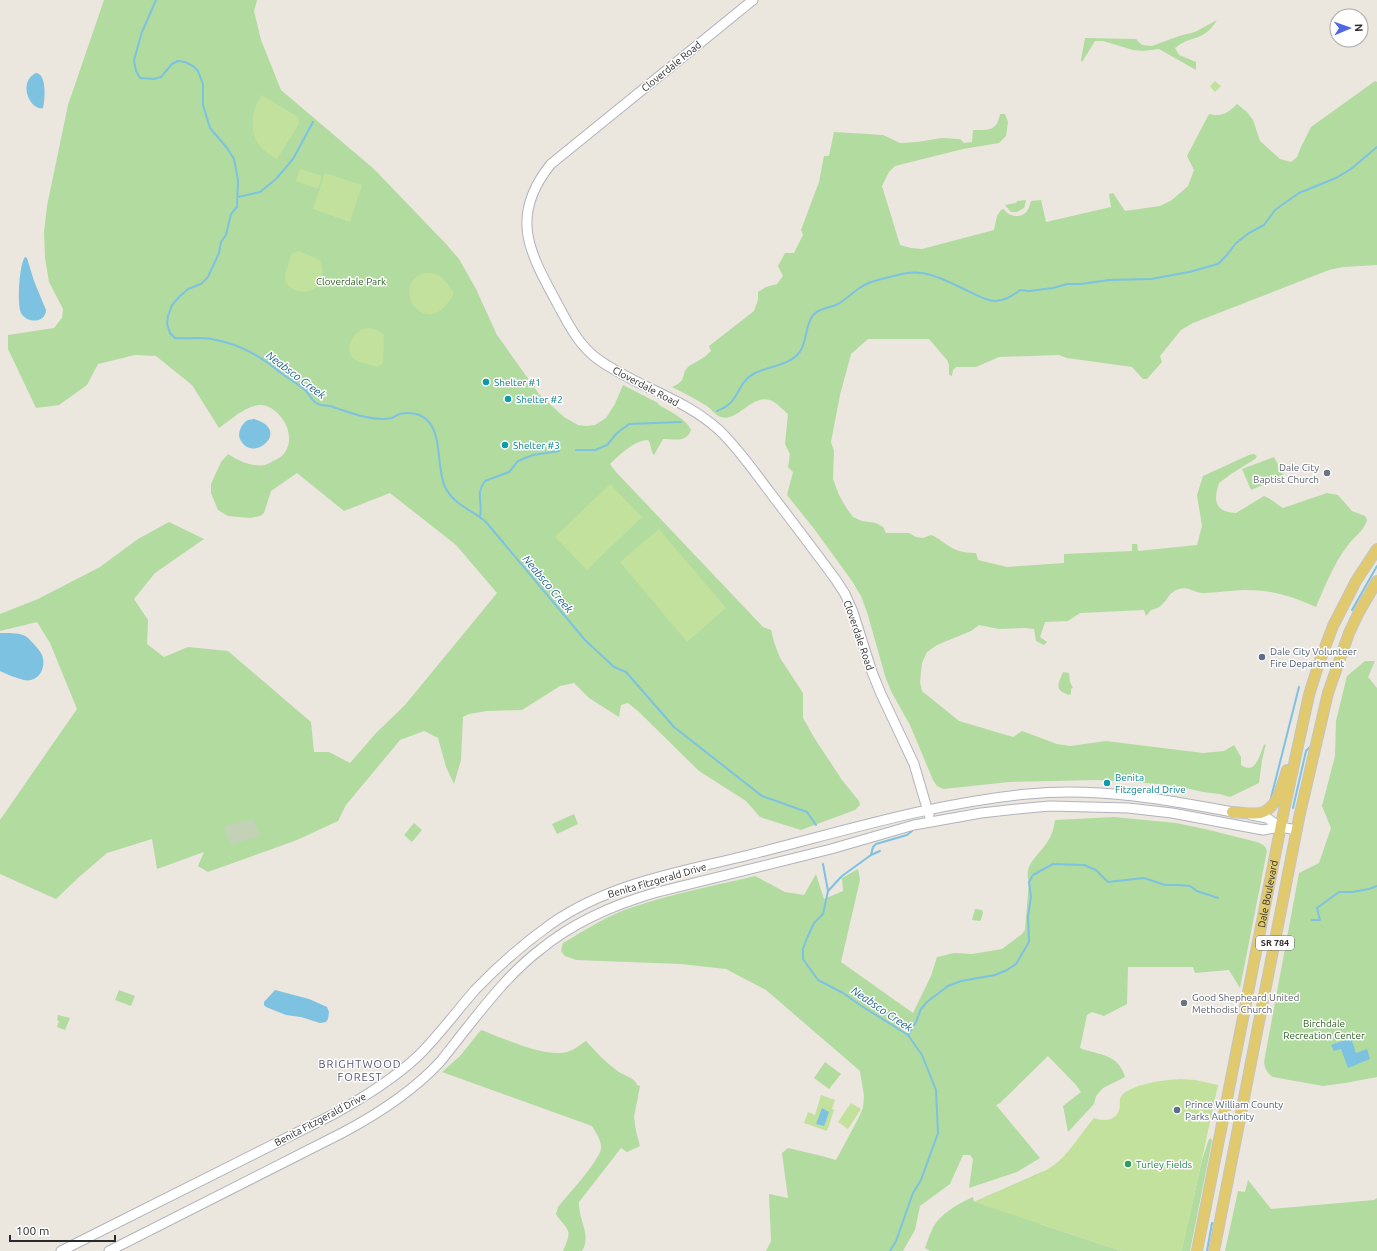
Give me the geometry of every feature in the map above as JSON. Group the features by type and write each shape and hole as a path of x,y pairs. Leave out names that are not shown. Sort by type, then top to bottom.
{"main road":[{"name":"Cloverdale Road","path":"753,0 551,164 537,184 529,204 527,223 528,242 539,270 573,333 581,343 599,360 691,409 720,432 740,452 836,580 845,594 853,612 872,672 914,764 930,822"},
{"name":"Dale Boulevard","path":"1196,1251 1280,827 1309,695 1328,638 1345,601 1377,549"},
{"name":"Dale Boulevard","path":"1214,1251 1297,830 1328,693 1335,670 1359,612 1377,581"},
{"path":"1232,812 1260,813 1270,807 1276,798 1297,746"},
{"name":"Benita Fitzgerald Drive","path":"61,1251 332,1115 383,1084 418,1056 495,969 516,950 552,923 575,909 606,894 659,877 822,837 927,809 1029,794 1085,793 1144,797 1188,803 1267,818 1280,827"},
{"name":"Benita Fitzgerald Drive","path":"109,1251 342,1133 375,1114 411,1088 440,1062 494,995 526,962 558,936 578,923 615,906 654,893 831,849 914,825 981,813 1050,806 1128,808 1172,813 1263,830 1280,827 1297,830"}],"green space":[{"name":"Cloverdale Park","path":"104,0 257,0 254,11 261,40 281,90 374,169 459,259 476,289 497,335 539,394 564,417 578,425 586,426 595,425 606,418 615,404 623,385 658,403 689,426 691,430 683,439 663,439 654,455 648,440 638,442 618,456 610,464 763,627 771,630 780,658 803,693 803,718 842,780 859,801 860,805 855,810 801,830 760,817 746,801 699,771 628,703 621,705 619,717 589,698 574,683 560,686 522,710 487,711 469,714 463,717 461,760 454,784 446,767 438,738 424,731 400,740 346,805 338,821 297,840 208,872 198,866 204,852 157,869 152,839 107,853 56,899 0,874 0,820 77,709 50,643 37,622 0,631 0,614 38,599 100,567 138,539 169,522 204,539 155,573 134,599 148,620 147,644 164,657 188,647 228,651 311,722 314,752 329,752 350,763 376,733 405,705 497,593 456,545 390,493 344,511 297,473 271,491 264,513 260,516 250,518 228,516 218,510 211,493 211,484 221,462 228,454 250,464 265,465 282,456 288,447 289,441 286,424 274,410 267,406 261,405 244,410 219,428 192,385 156,356 135,355 98,364 87,385 59,405 36,408 8,349 8,335 54,328 62,318 63,309 49,282 45,258 44,232 47,206 68,105"},
{"path":"1217,20 1207,32 1175,48 1179,55 1196,62 1196,70 1159,49 1143,51 1133,50 1103,41 1095,41 1082,62 1081,60 1085,38 1136,39 1142,45 1152,46 1195,32"},
{"path":"1215,81 1221,86 1215,92 1210,86"},
{"path":"1375,81 1377,82 1377,265 1343,267 1329,270 1193,323 1181,330 1160,356 1162,362 1147,379 1143,379 1132,367 1067,358 1059,355 999,357 976,367 956,367 953,370 952,376 949,375 949,365 947,360 929,339 868,339 851,354 840,395 831,442 834,451 833,479 839,495 853,517 862,521 876,523 883,527 886,533 909,533 916,537 923,538 931,535 959,551 976,553 978,560 1007,567 1064,563 1064,554 1132,551 1132,544 1137,544 1138,551 1197,545 1202,526 1197,495 1203,476 1254,454 1257,456 1255,459 1219,483 1216,500 1220,508 1236,513 1264,496 1283,508 1327,493 1338,495 1352,511 1365,516 1367,520 1361,531 1338,559 1316,607 1273,592 1240,590 1203,593 1183,588 1174,591 1161,606 1151,610 1146,616 1144,610 1080,613 1068,621 1045,622 1040,637 1047,642 1044,645 1036,641 1034,629 999,629 979,625 971,631 937,645 927,652 922,663 920,682 922,691 959,721 1013,737 1022,731 1057,744 1070,746 1106,741 1203,753 1224,751 1234,745 1241,757 1241,765 1250,768 1256,763 1264,745 1266,744 1259,783 1230,797 1176,786 1098,780 1009,782 943,789 937,786 933,780 910,725 886,679 861,596 815,530 787,495 793,472 788,467 790,454 785,444 788,414 776,403 766,399 753,403 734,416 728,418 721,417 703,403 672,387 682,380 686,369 689,366 702,359 711,351 709,346 754,311 758,300 758,292 766,287 777,284 783,276 778,266 785,253 794,253 803,235 801,230 819,182 824,156 829,156 834,132 883,135 900,143 942,138 960,139 964,143 972,142 973,130 984,130 994,127 999,120 1000,114 1005,114 1008,122 1006,136 999,143 963,149 895,166 889,172 882,186 900,245 922,249 994,230 997,216 1001,210 1004,209 1009,214 1019,216 1025,214 1031,201 1041,200 1046,222 1111,207 1109,194 1113,193 1125,211 1160,206 1172,200 1188,186 1194,170 1187,156 1209,114 1225,114 1237,104 1247,112 1253,120 1260,141 1280,159 1291,162 1297,157 1311,127"},
{"path":"262,95 298,117 299,124 277,159 264,150 258,142 253,129 253,114"},
{"path":"300,169 322,176 318,189 296,181"},
{"path":"325,173 362,185 350,222 313,209"},
{"path":"1026,200 1024,208 1017,212 1011,212 1005,205 1016,203 1017,201"},
{"path":"299,251 319,260 321,264 321,281 317,287 311,291 297,291 291,288 287,284 285,278 291,254"},
{"path":"426,273 435,274 442,278 453,291 453,296 440,311 430,314 422,313 415,307 409,292 411,284 416,278"},
{"path":"370,328 377,330 384,335 383,363 377,367 355,360 350,351 352,339 355,335 361,330"},
{"path":"1274,457 1284,476 1251,490 1242,469"},
{"path":"610,484 642,517 587,570 555,537"},
{"path":"659,529 726,608 687,642 620,562"},
{"name":"Birchdale Recreation Center","path":"1365,661 1375,661 1368,677 1377,688 1377,1077 1323,1086 1273,1077 1267,1071 1264,1062 1299,873 1319,863 1331,828 1322,806 1335,756 1336,721 1347,676"},
{"path":"1063,672 1069,673 1070,682 1073,688 1071,689 1071,694 1069,695 1061,691 1058,686"},
{"path":"574,814 578,824 557,834 552,824"},
{"path":"1114,817 1176,823 1257,842 1265,847 1267,851 1240,988 1229,970 1195,973 1193,967 1128,967 1127,1004 1104,1016 1092,1012 1087,1015 1080,1048 1113,1059 1122,1069 1125,1077 1103,1088 1096,1096 1094,1104 1068,1132 1063,1106 1081,1092 1048,1056 1000,1103 996,1105 1040,1158 1017,1172 969,1188 973,1159 970,1155 963,1155 950,1184 920,1206 915,1230 903,1251 766,1251 771,1241 769,1194 788,1198 782,1153 788,1148 836,1160 863,1108 864,1096 860,1071 766,990 726,969 681,964 576,960 565,956 561,951 563,943 604,919 621,911 661,898 755,876 785,892 804,895 816,874 824,899 843,891 842,878 858,869 860,880 841,962 913,1013 931,976 937,957 954,953 972,954 1002,949 1025,930 1029,882 1028,870 1033,860 1049,839 1053,831 1055,820"},
{"path":"253,819 261,836 230,845 224,826"},
{"path":"414,823 422,830 412,842 404,835"},
{"path":"975,909 982,910 983,912 980,921 972,920"},
{"path":"119,990 135,996 131,1006 115,1000"},
{"path":"58,1015 70,1018 65,1030 57,1027 59,1021 57,1020"},
{"path":"481,1030 536,1050 547,1052 567,1052 575,1049 586,1041 610,1065 640,1086 634,1117 640,1146 627,1152 621,1148 579,1202 580,1215 586,1239 582,1251 563,1251 568,1239 568,1231 556,1214 558,1207 595,1162 601,1149 601,1143 592,1126 442,1072 460,1056"},
{"path":"825,1062 841,1074 829,1089 814,1078"},
{"name":"Turley Fields","path":"1181,1079 1195,1080 1218,1085 1182,1251 1122,1251 974,1202 1040,1173 1059,1161 1094,1118 1107,1120 1117,1115 1121,1097 1129,1090 1151,1083"},
{"path":"821,1095 835,1100 832,1109 834,1110 827,1131 804,1123 808,1112 815,1115"},
{"path":"851,1103 861,1109 848,1129 838,1122"},
{"path":"1211,1138 1212,1141 1190,1251 1181,1251 1202,1160 1209,1139"},
{"path":"1044,1171 1040,1224 1122,1251 930,1251 925,1248 935,1224 944,1214 955,1206 973,1197 974,1202"},
{"path":"1248,1180 1271,1209 1374,1200 1377,1198 1377,1251 1225,1251 1238,1191 1245,1192"}],"water":[{"path":"36,73 40,74 44,82 45,93 43,108 38,108 30,101 26,89 30,77"},
{"path":"25,257 27,258 34,281 46,310 43,318 40,320 27,319 21,313 19,293 20,276"},
{"path":"254,419 265,424 270,430 270,437 266,443 260,447 253,448 246,446 240,439 239,434 244,423 248,420"},
{"path":"0,633 15,633 25,636 36,646 42,655 43,660 42,669 37,677 24,680 0,671"},
{"path":"275,990 309,999 327,1007 329,1012 328,1019 326,1022 320,1023 301,1017 286,1015 266,1007 264,1002"},
{"path":"1351,1038 1356,1053 1367,1049 1370,1059 1348,1068 1341,1049 1334,1051 1331,1045"},
{"path":"822,1108 829,1112 824,1126 816,1124"}],"waterway":[{"name":"Neabsco Creek","path":"156,0 142,32 134,60 136,71 140,78 154,79 161,77 172,64 178,61 185,62 193,66 198,71 203,84 203,105 210,128 234,159 238,180 237,207 231,214 226,235 221,242 219,253 208,277 201,284 188,289 172,305 167,324 170,333 175,338 211,339 231,344 249,351 300,386 306,391 314,402 319,405 330,406 368,418 392,418 406,413 417,414 426,419 435,433 442,479 449,493 458,503 486,522 585,640 614,667 626,672 674,727 762,796 807,812 816,825"},
{"path":"238,197 260,192 276,179 293,159 313,122"},
{"path":"717,411 726,407 732,401 749,377 755,373 789,361 795,357 802,349 809,323 816,312 836,305 861,287 871,282 904,274 922,273 940,278 982,298 995,301 1009,297 1020,290 1029,291 1053,288 1067,284 1081,284 1109,280 1151,279 1189,272 1218,264 1236,243 1249,233 1264,225 1275,210 1299,193 1336,178 1351,169 1377,147"},
{"path":"576,450 595,450 607,445 617,433 629,424 681,422"},
{"path":"480,516 480,490 485,481 509,472 518,461 533,455 559,451"},
{"path":"1352,610 1377,566"},
{"path":"1271,798 1299,687"},
{"path":"1293,808 1306,751 1312,745"},
{"path":"871,855 873,847 876,844 907,835 912,831"},
{"path":"828,891 842,876 871,855 880,851"},
{"name":"Neabsco Creek","path":"823,864 828,891 823,914 814,923 807,938 803,949 803,959 818,980 843,993 908,1035 922,1055 936,1090 938,1133 921,1180 913,1193 896,1241 890,1251"},
{"path":"908,1035 916,1022 921,1009 927,1002 948,986 961,981 995,975 1016,964 1029,942 1028,916 1031,897 1029,882 1033,875 1053,864 1084,865 1096,870 1108,882 1144,878 1165,885 1190,886 1197,891 1218,898"},
{"path":"1312,920 1320,920 1317,908 1339,892 1352,892 1377,886"},
{"path":"1207,1251 1212,1223"}],"place":[{"name":"Shelter #1","path":"486,382"},
{"name":"Shelter #2","path":"508,399"},
{"name":"Shelter #3","path":"505,445"},
{"name":"Dale City Baptist Church","path":"1327,473"},
{"name":"Dale City Volunteer Fire Department","path":"1262,657"},
{"name":"Benita Fitzgerald Drive","path":"1107,783"},
{"name":"Good Shepheard United Methodist Church","path":"1184,1003"},
{"name":"Prince William County Parks Authority","path":"1177,1110"},
{"name":"Turley Fields","path":"1128,1164"}],"district":[{"name":"BRIGHTWOOD FOREST","path":"360,1070"}]}
